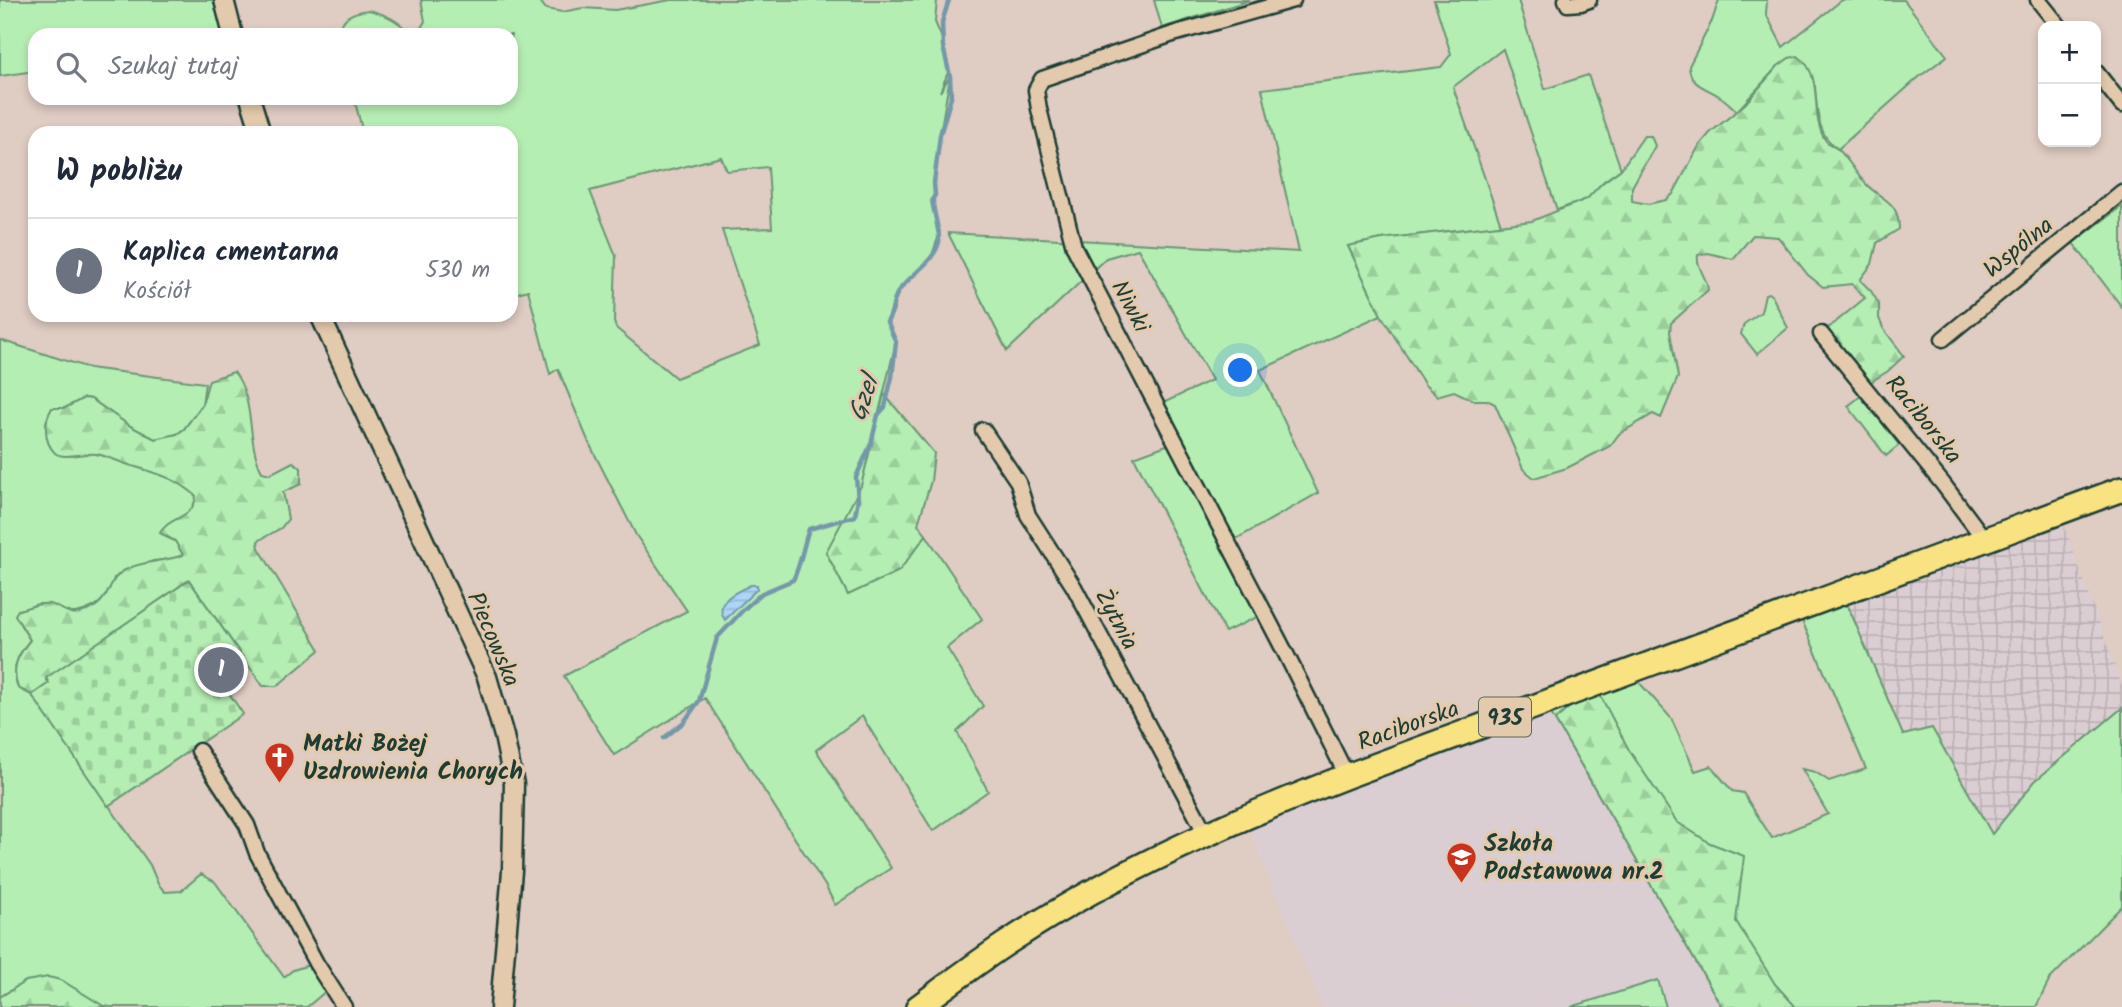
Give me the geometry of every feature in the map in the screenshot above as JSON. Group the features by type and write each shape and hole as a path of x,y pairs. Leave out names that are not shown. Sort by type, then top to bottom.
{"main road":[{"name":"Raciborska","path":"918,1007 1013,938 1130,871 1206,834 1347,776 2122,489"}],"street":[{"path":"224,0 231,28"},
{"name":"Niwki","path":"1293,0 1173,34 1042,79 1037,90 1039,109 1074,247 1347,776"},
{"path":"1566,0 1568,4 1589,0"},
{"path":"2038,0 2055,21"},
{"path":"2101,78 2122,105"},
{"path":"252,105 259,126"},
{"name":"Wspólna","path":"1943,339 2122,192"},
{"name":"Piecowska","path":"323,322 487,677 504,736 514,784 514,819 500,1007"},
{"name":"Raciborska","path":"1821,334 1943,484 1984,540"},
{"name":"Żytnia","path":"983,430 1018,482 1028,515 1074,587 1206,834"},
{"path":"199,751 247,825 264,865 316,962 344,1007"}],"shaded area":[{"path":"2059,512 2122,686 2122,708 2035,781 1993,835 1932,728 1903,736 1842,592"},
{"name":"Szkoła Podstawowa nr.2","path":"1550,712 1722,1007 1322,1007 1249,828"}],"green space":[{"path":"0,0 231,0 230,28 28,28 28,72 0,76"},
{"path":"421,0 539,0 546,9 562,12 583,8 615,10 671,0 937,0 935,22 943,41 949,70 940,92 950,76 935,178 934,198 940,232 931,258 899,290 893,302 894,310 887,322 896,342 858,499 826,552 848,595 899,571 926,535 982,619 947,648 983,706 957,732 988,791 933,831 862,716 816,750 891,868 835,905 705,698 614,755 564,676 687,611 636,535 589,443 558,369 550,374 528,290 518,293 518,126 361,126 356,105 518,105 518,28 421,28 425,21","holes":["721,157 727,171 768,167 772,228 722,230 760,345 676,378 616,328 616,256 590,191"]},
{"path":"1154,0 1250,0 1162,28"},
{"path":"1434,0 1518,0 1545,89 1588,75 1621,169 1604,181 1587,199 1557,210 1503,49 1453,87 1501,225 1382,239 1348,246 1381,315 1260,370 1318,493 1222,547 1257,617 1225,632 1134,457 1172,443 1163,403 1212,380 1138,249 1106,258 1007,351 948,233 1299,252 1262,89 1441,67 1451,54"},
{"path":"1719,0 1767,0 1766,14 1783,47 1842,0 1904,0 1947,56 1919,77 1838,149 1831,144 1822,130 1815,86 1778,66 1737,111 1692,78 1689,66 1712,21"},
{"path":"369,10 381,14 404,28 340,28 348,16"},
{"path":"1798,56 1812,74 1818,120 1826,141 1839,150 1862,180 1893,206 1896,212 1899,229 1877,243 1872,264 1860,280 1879,304 1879,318 1883,328 1904,356 1888,371 1869,383 1826,330 1865,298 1852,284 1823,287 1808,275 1778,237 1753,235 1733,259 1708,253 1698,255 1708,290 1671,323 1670,332 1678,377 1661,418 1653,414 1619,434 1610,446 1567,468 1534,478 1523,469 1495,404 1487,400 1473,400 1454,391 1437,396 1425,385 1381,315 1348,246 1382,239 1532,221 1587,199 1621,169 1644,136 1651,136 1655,146 1632,187 1632,201 1648,204 1666,200 1673,194 1699,146 1710,133 1745,104 1778,66 1789,58"},
{"path":"2122,206 2122,307 2073,243"},
{"path":"1768,293 1788,328 1757,354 1741,334 1744,324 1761,312 1765,294"},
{"path":"0,340 89,368 205,383 202,405 184,429 177,434 155,439 130,426 91,399 84,398 65,408 52,408 46,422 49,443 72,456 85,452 101,455 176,480 197,496 191,511 183,516 166,537 175,541 184,555 153,561 114,578 103,599 83,611 70,613 43,604 28,609 20,624 30,640 16,663 16,681 18,688 32,695 150,865 158,884 165,892 181,891 201,874 215,882 284,977 293,970 309,965 327,990 307,1007 110,1007 99,1005 61,980 26,981 0,997"},
{"path":"234,372 245,395 254,448 262,472 270,474 293,462 301,468 301,484 283,492 288,519 281,528 258,541 259,548 320,650 277,686 263,686 189,580 46,679 49,683 32,695 18,688 16,662 30,640 15,615 18,610 45,604 80,613 98,604 114,580 125,570 139,564 183,555 175,541 160,533 169,523 191,509 196,496 171,479 104,456 63,456 55,453 48,443 46,431 52,408 65,408 84,398 91,399 130,426 155,439 177,434 184,429 202,405 209,380"},
{"path":"884,394 934,453 931,481 918,524 926,535 899,571 848,595 826,552 861,486"},
{"path":"1861,396 1899,445 1886,456 1848,406"},
{"path":"189,580 246,662 220,680 243,714 108,806 32,695 49,683 46,678"},
{"path":"1842,592 1903,735 1932,728 1992,834 2035,781 2122,708 2122,906 2050,979 2036,1007 1722,1007 1545,703 1629,671 1671,718 1695,771 1711,766 1732,791 1743,793 1772,838 1828,814 1802,769 1815,772 1829,781 1866,769 1797,609"},
{"path":"1599,693 1629,750 1677,822 1710,843 1744,856 1736,921 1775,984 1796,1007 1722,1007 1555,720 1571,706"},
{"path":"48,977 61,980 105,1007 0,1007 0,997 26,981"},
{"path":"1658,980 1666,1007 1571,1007"}],"water":[{"path":"751,585 757,585 757,589 725,620 722,613 724,602"}],"waterway":[{"name":"Gzel","path":"664,738 684,722 699,701 717,638 762,593 793,580 809,529 855,516 858,499 856,477 871,444 878,415 885,407 892,377 896,342 887,322 898,292 927,263 939,242 932,200 935,195 940,135 951,97 942,22 949,0"}],"place":[{"name":"Kaplica cmentarna","path":"221,670"},
{"name":"Matki Bożej Uzdrowienia Chorych","path":"280,784"},
{"name":"Szkoła Podstawowa nr.2","path":"1461,884"}]}
